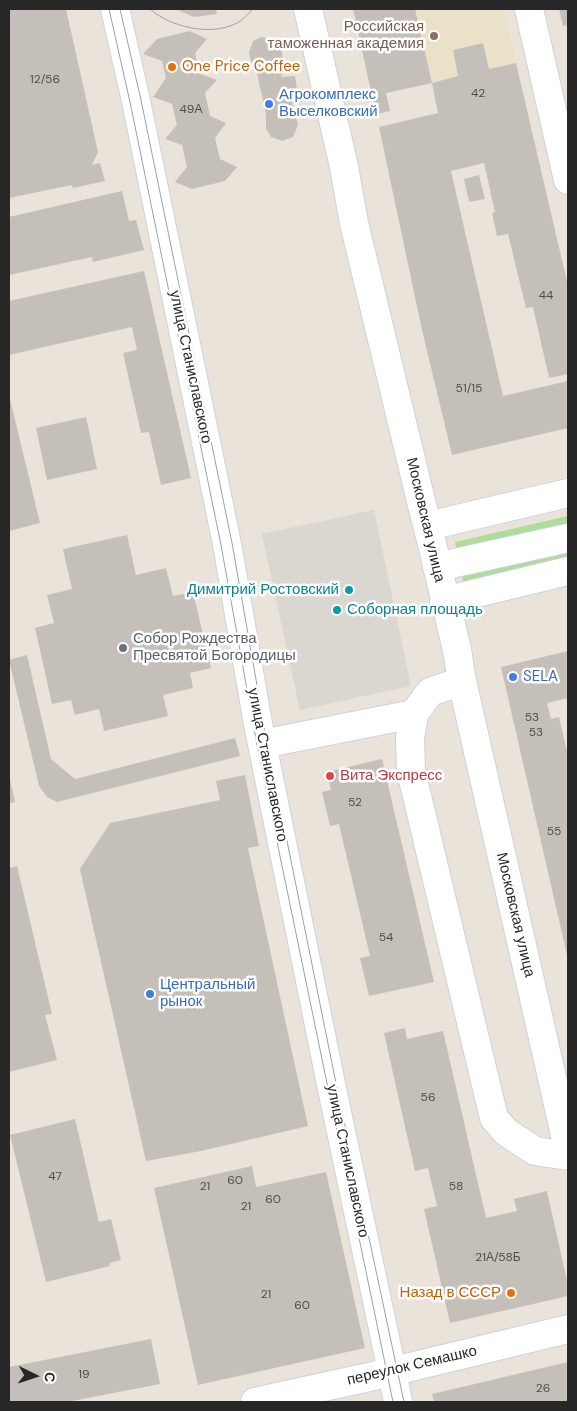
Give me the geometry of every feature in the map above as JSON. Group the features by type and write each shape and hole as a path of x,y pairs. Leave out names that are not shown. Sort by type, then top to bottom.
{"street":[{"name":"улица Станиславского","path":"115,9 136,101 225,535 262,744 398,1402"},
{"name":"Московская улица","path":"308,9 344,167 356,232 457,650 462,681 568,1148"},
{"path":"529,9 568,180"},
{"path":"428,526 568,493"},
{"path":"437,567 568,538"},
{"path":"444,601 568,571"},
{"path":"462,681 430,692 414,714 410,738 411,771 494,1118 506,1132 534,1151 568,1156"},
{"path":"262,744 414,714"},
{"name":"переулок Семашко","path":"255,1402 568,1329"}],"shaded area":[{"name":"Российская таможенная академия","path":"353,9 503,9 516,63 373,96"},
{"name":"Соборная площадь","path":"374,510 411,686 300,710 262,534"}],"green space":[{"path":"568,516 568,560 464,585 455,542"}],"building":[{"path":"9,9 66,9 98,152 92,165 100,163 105,181 73,188 72,185 9,198"},
{"path":"175,9 216,9 217,14 194,17"},
{"path":"353,9 415,9 432,83 386,93 390,111 376,114"},
{"path":"559,9 568,9 568,25 563,26"},
{"path":"190,31 207,39 195,53 200,74 217,80 205,93 210,116 226,123 215,138 220,159 237,167 225,181 192,189 175,182 187,167 182,145 165,139 177,125 172,104 153,97 166,78 162,61 143,54 157,39"},
{"path":"261,37 273,39 281,48 285,67 281,77 295,76 297,90 285,98 292,101 298,125 293,137 282,141 271,137 266,129 266,114 257,73 251,62 249,52 253,41"},
{"path":"483,43 489,69 516,63 568,286 568,374 549,378 533,307 526,308 508,234 497,236 492,213 495,212 484,163 451,171 503,396 568,381 568,428 452,455 422,330 379,127 438,113 432,83 458,76 453,50"},
{"path":"479,175 485,199 469,202 464,179"},
{"path":"122,191 129,221 136,220 144,250 93,262 92,257 9,275 9,217"},
{"path":"144,271 191,478 161,485 149,432 141,433 123,353 137,350 132,327 9,355 9,301"},
{"path":"9,395 40,523 9,531"},
{"path":"86,417 97,469 47,480 36,428"},
{"name":"Собор Рождества Пресвятой Богородицы","path":"127,535 136,575 166,568 173,596 193,592 211,668 190,673 193,688 163,695 168,716 104,731 99,709 75,715 71,700 52,704 35,628 54,623 47,595 72,589 63,549"},
{"path":"568,651 568,698 547,703 551,719 559,717 568,756 567,955 501,667"},
{"path":"27,655 51,759 75,779 235,738 240,756 57,802 47,797 39,786 9,660"},
{"path":"382,759 434,982 369,996 360,958 370,956 339,824 330,826 322,792 331,790 327,772"},
{"path":"245,775 259,846 248,848 308,1126 201,1151 146,1161 80,869 110,823 220,800 216,781"},
{"path":"9,776 15,802 9,803"},
{"path":"17,866 52,1014 45,1015 57,1060 9,1072 9,868"},
{"path":"405,1028 407,1039 443,1031 486,1218 517,1211 514,1199 547,1191 568,1285 568,1296 450,1323 424,1209 437,1206 428,1168 415,1171 384,1033"},
{"path":"75,1119 99,1222 111,1219 121,1260 110,1263 110,1266 46,1282 10,1135"},
{"path":"252,1166 256,1187 326,1172 365,1348 198,1385 154,1188"},
{"path":"151,1339 160,1384 67,1402 9,1402 9,1367"},
{"path":"568,1362 568,1402 434,1402 432,1394"}],"tram line":[{"path":"109,9 130,102 221,545 257,745 393,1402"},
{"path":"120,9 141,100 232,543 267,742 337,1088 404,1402"},
{"path":"150,9 168,21 191,28 202,29 225,28 235,24 253,9"}],"place":[{"name":"Российская таможенная академия","path":"434,36"},
{"name":"One Price Coffee","path":"172,67"},
{"name":"Агрокомплекс Выселковский","path":"269,104"},
{"name":"Димитрий Ростовский","path":"349,590"},
{"name":"Соборная площадь","path":"337,610"},
{"name":"Собор Рождества Пресвятой Богородицы","path":"123,648"},
{"name":"SELA","path":"513,677"},
{"name":"Вита Экспресс","path":"330,776"},
{"name":"Центральный рынок","path":"150,994"},
{"name":"Назад в СССР","path":"511,1293"}]}
